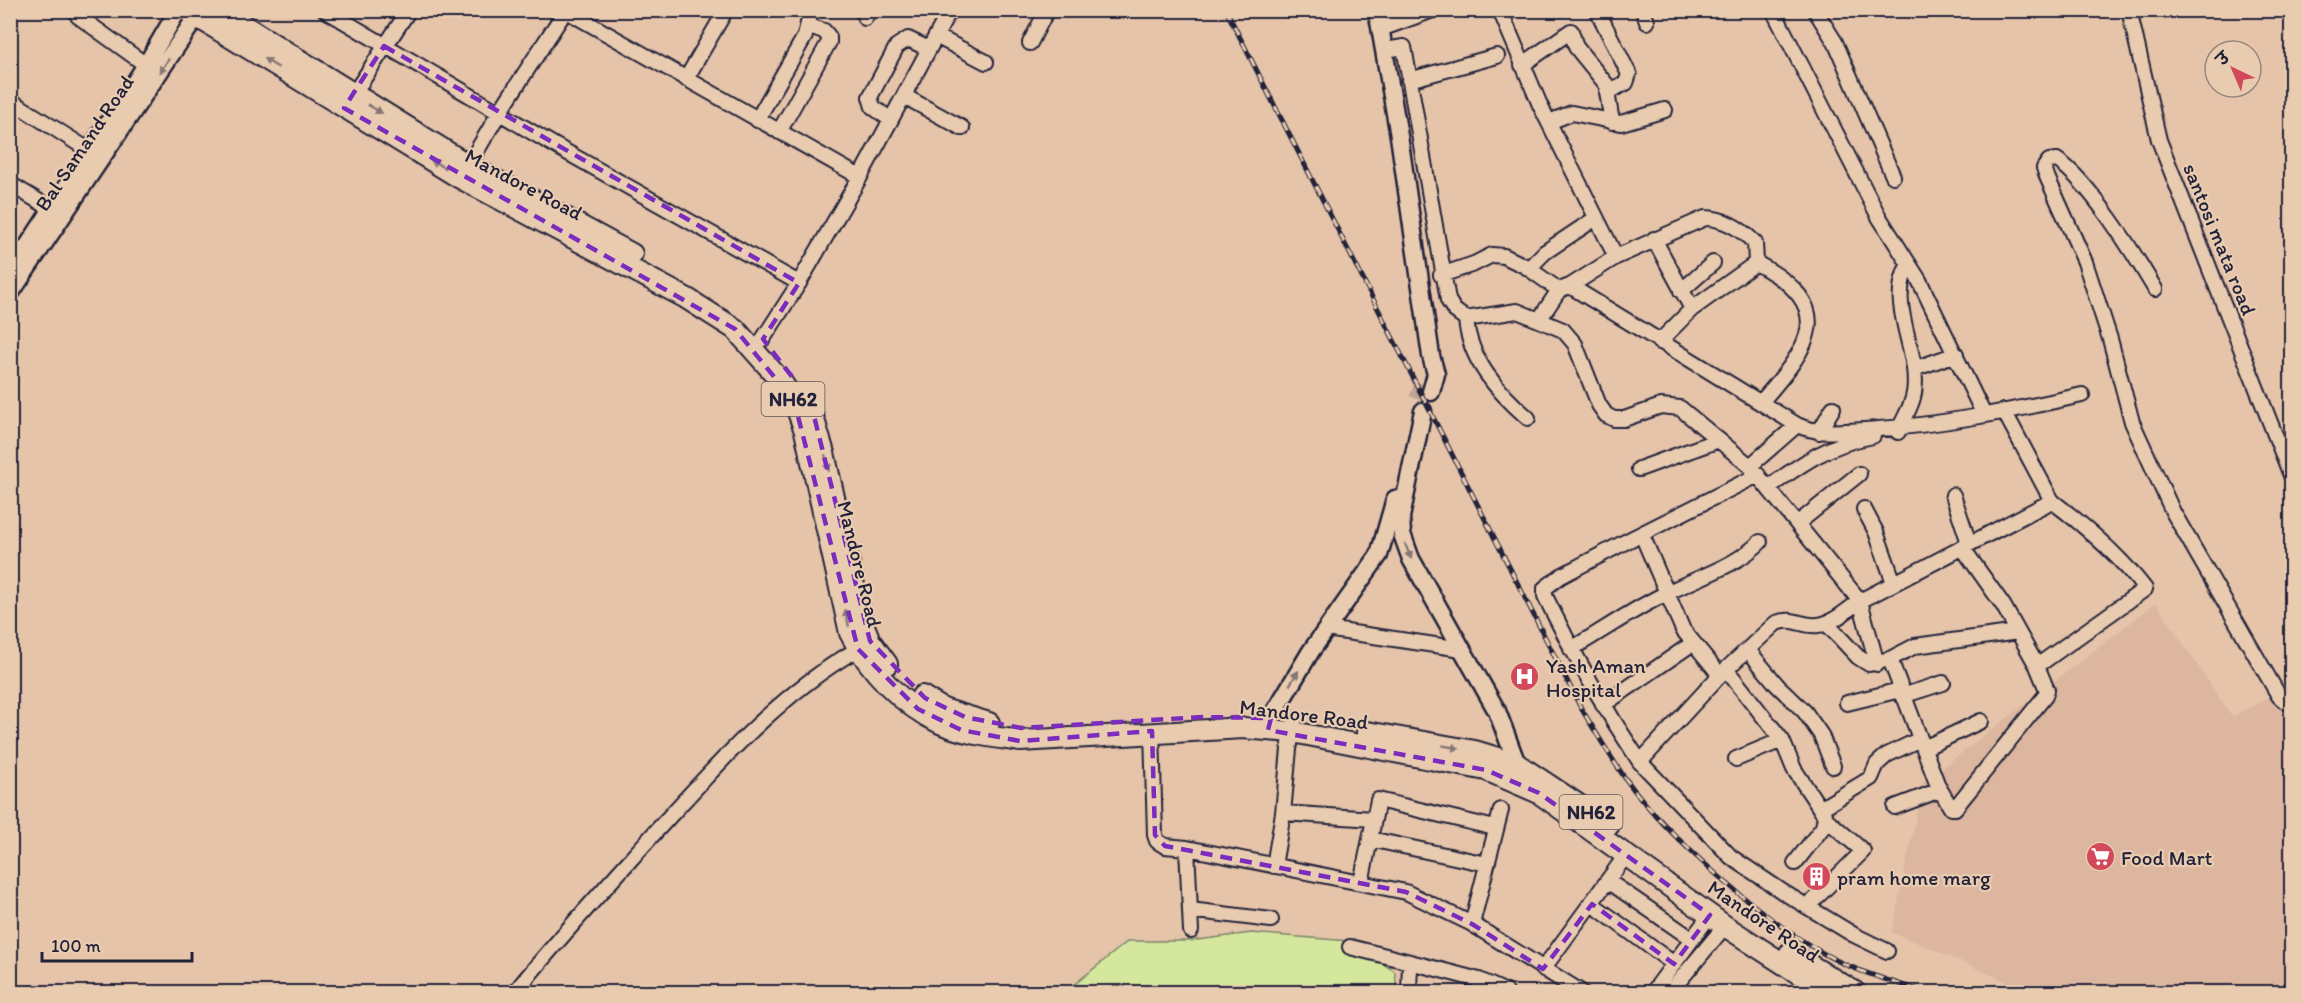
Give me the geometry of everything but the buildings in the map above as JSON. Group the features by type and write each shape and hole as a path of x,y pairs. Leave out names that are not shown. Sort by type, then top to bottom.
{"highway":[{"name":"Mandore Road","path":"219,10 348,102"},
{"name":"Mandore Road","path":"195,13 464,172 686,298 735,329 767,363 794,401 805,431 850,633 858,649 876,671 918,709 940,723 961,730 1020,741 1269,724"},
{"name":"Mandore Road","path":"464,172 687,284 737,314 763,339 799,386 815,420 862,621 870,641 882,659 925,698 965,717 1021,728 1202,717 1294,726 1475,751 1517,764 1581,804 1704,897 1855,993"},
{"name":"Mandore Road","path":"1294,726 1465,764 1500,775 1539,793 1718,920 1804,987 1827,993"}],"main road":[{"name":"Bal Samand Road","path":"10,294 90,151 146,65 178,10"},
{"path":"1377,10 1431,356 1401,526 1411,559 1497,711 1517,764"},
{"name":"Bal Samand Road","path":"10,273 57,213 195,13"},
{"path":"1269,724 1326,629 1382,550 1424,396"}],"street":[{"path":"325,10 499,113 799,283"},
{"path":"348,102 409,10"},
{"path":"686,79 726,10"},
{"path":"757,120 809,26 811,10"},
{"path":"763,339 799,283 860,177 950,10"},
{"path":"1030,43 1047,10"},
{"path":"1381,29 1433,10"},
{"path":"1500,10 1522,65 1616,257"},
{"path":"1597,10 1629,74 1626,83 1610,89 1606,96 1612,122"},
{"path":"1773,10 1879,217 1909,264 1956,354 1984,415"},
{"path":"1815,10 1835,42 1893,176"},
{"name":"santosi mata road","path":"2129,10 2158,140 2292,477"},
{"path":"464,172 565,11 860,177"},
{"path":"78,16 146,65"},
{"path":"779,132 829,42 829,37 824,31 809,26"},
{"path":"1522,65 1571,31 1576,47 1610,89"},
{"path":"936,36 986,62"},
{"path":"891,120 873,107 870,97 897,46 908,39 929,50"},
{"path":"1385,50 1404,47 1441,275 1448,300 1454,310 1466,320 1469,340 1486,375 1528,418"},
{"path":"1409,80 1497,56"},
{"path":"904,96 962,128"},
{"path":"13,102 90,151"},
{"path":"1549,122 1572,112 1620,123 1665,110"},
{"path":"2155,289 2138,259 2085,188 2064,165 2057,160 2049,161 2044,168 2085,262 2136,432 2173,512 2279,696 2285,701 2292,700"},
{"path":"10,184 57,213"},
{"path":"1529,268 1545,252 1596,218"},
{"path":"1539,320 1564,288 1616,257 1692,222 1713,218 1740,230 1757,249 1756,263"},
{"path":"1654,239 1692,309"},
{"path":"1441,275 1474,264 1492,255 1504,256 1659,342 1797,425 1819,432 1900,427 1984,415 2082,395"},
{"path":"1681,291 1713,263"},
{"path":"1659,342 1692,309 1756,263"},
{"path":"1756,263 1778,274 1795,290 1808,310 1810,321 1807,338 1796,363 1761,402"},
{"path":"1768,487 1829,447 1898,432 1914,394 1914,369 1900,301 1909,264"},
{"path":"1466,320 1517,311 1563,330 1575,344 1599,405 1606,415 1614,420 1624,419 1661,406 1671,405 1680,408 1754,471 1860,601 1883,662 1901,693 1947,806 1955,808 2030,716 2047,690 2037,666 2003,605 1966,545 1953,495"},
{"path":"1914,369 1956,354"},
{"path":"1819,432 1833,408"},
{"path":"2004,411 2052,501 2080,523 2134,575 2145,589 2037,666"},
{"path":"1797,425 1754,471 1642,535 1561,576 1545,588 1545,596 1571,650 1640,762 1731,857 1807,907 1854,935 1887,951"},
{"path":"1639,469 1719,440"},
{"path":"1798,523 1859,474"},
{"path":"1640,762 1723,672 1776,623 1785,619 1810,625 1827,624 1860,601 2052,501"},
{"path":"1864,509 1876,531 1894,583"},
{"path":"1642,535 1683,630 1782,740 1797,775 1823,813 1863,851 1807,907"},
{"path":"1571,650 1667,592 1713,572 1751,551 1760,542"},
{"path":"1827,624 1858,657 1869,664 1883,662 1915,646 2018,632"},
{"path":"1326,629 1462,649"},
{"path":"1603,705 1693,643"},
{"path":"515,993 547,953 666,820 746,737 831,664 858,649"},
{"path":"1748,650 1805,712 1821,735 1833,766"},
{"path":"1846,703 1944,683"},
{"path":"1823,813 1871,778 1877,764 1887,755 1980,721"},
{"path":"1274,866 1294,726"},
{"path":"1152,731 1156,841 1165,846 1187,848 1406,892 1472,924 1581,993"},
{"path":"1736,759 1782,740"},
{"path":"1895,807 1940,790"},
{"path":"1361,883 1378,800 1495,828"},
{"path":"1472,924 1501,810"},
{"path":"1283,813 1374,819"},
{"path":"1795,863 1823,827 1823,813"},
{"path":"1370,839 1487,864"},
{"path":"1187,848 1191,931"},
{"path":"1543,969 1627,854"},
{"path":"1608,881 1692,939"},
{"path":"1592,904 1674,964"},
{"path":"1191,910 1271,920"},
{"path":"1653,993 1692,939 1718,920"},
{"path":"1675,991 1718,920"},
{"path":"1350,947 1479,980 1506,993"},
{"path":"1409,993 1410,962"}],"highlighted area":[{"path":"384,46 799,283 763,339 799,386 815,420 870,641 925,698 965,717 1021,728 1202,717 1271,718 1268,730 1486,770 1539,793 1710,915 1674,964 1592,904 1543,969 1472,924 1406,892 1165,846 1155,835 1152,731 1020,741 961,730 918,709 858,649 794,401 735,329 344,108"}],"shaded area":[{"name":"Food Mart","path":"2156,603 2232,717 2291,685 2291,992 2031,992 1892,932 1923,783"}],"green space":[{"path":"1251,933 1349,941 1395,972 1397,992 1065,992 1128,941 1190,941"}],"tunnel":[{"path":"1417,399 1424,381"}],"railway":[{"path":"1226,10 1581,708 1625,778 1644,802 1695,855 1785,929 1842,963 1924,992"}],"place":[{"name":"Yash Aman Hospital","path":"1525,677"},
{"name":"Food Mart","path":"2100,857"},
{"name":"pram home marg","path":"1816,877"}]}
